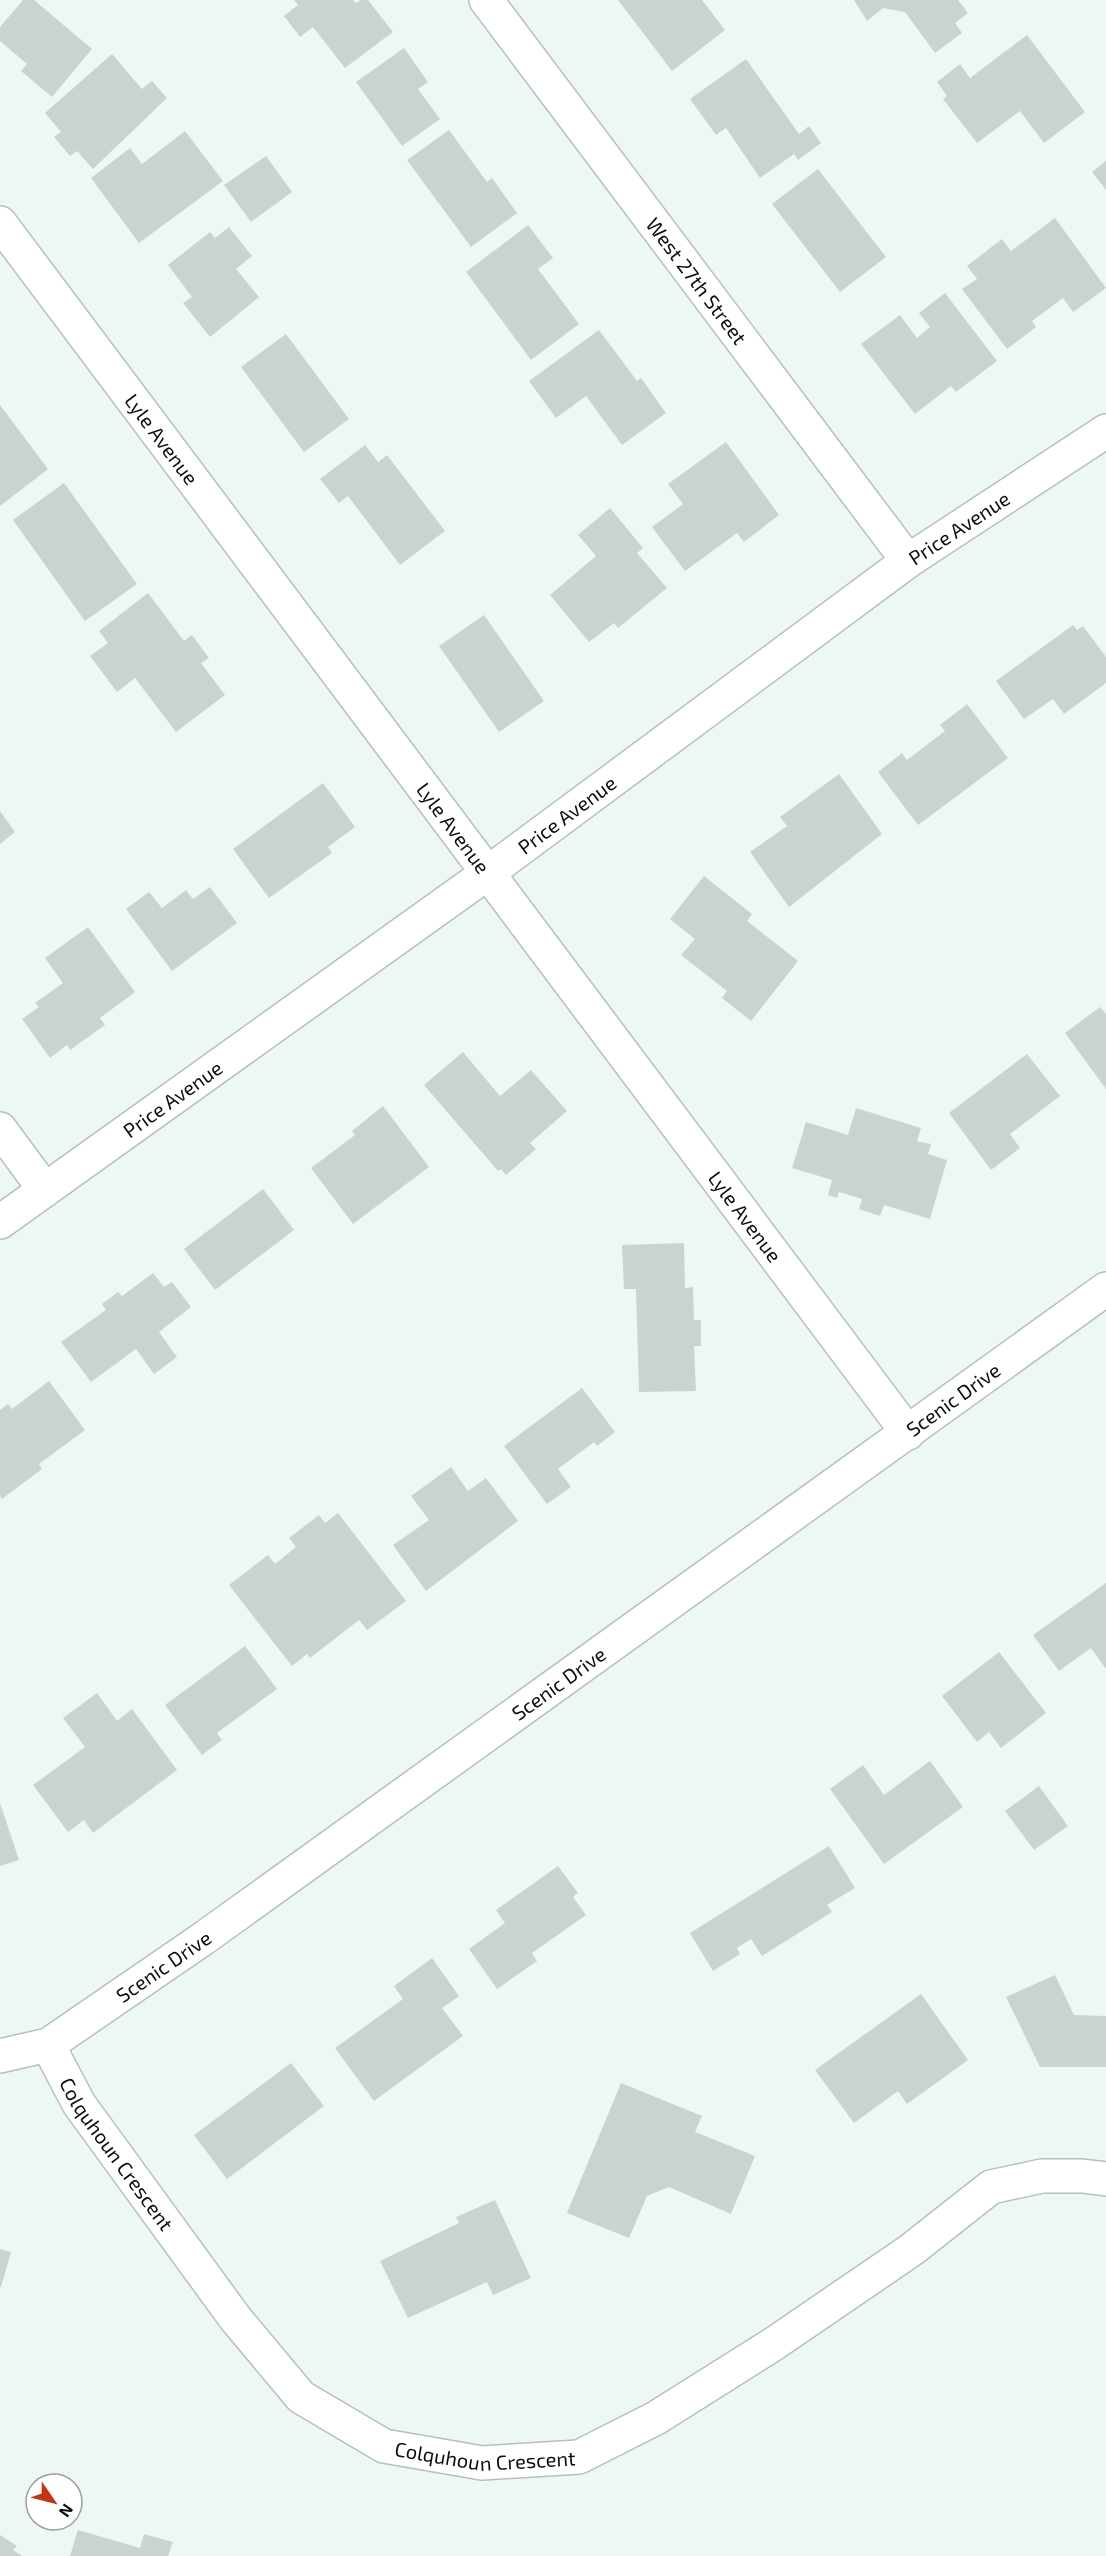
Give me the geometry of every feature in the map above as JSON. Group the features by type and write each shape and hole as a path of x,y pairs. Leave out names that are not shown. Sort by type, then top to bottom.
{"street":[{"name":"West 27th Street","path":"486,0 908,561"},
{"name":"Lyle Avenue","path":"0,223 908,1433"},
{"name":"Price Avenue","path":"0,1222 489,872 908,561 1106,431"},
{"path":"0,1129 45,1190"},
{"name":"Scenic Drive","path":"0,2056 48,2045 204,1938 1106,1289"},
{"name":"Colquhoun Crescent","path":"48,2045 79,2104 235,2318 302,2397 384,2446 482,2463 579,2457 656,2418 775,2343 911,2250 991,2187 1042,2176 1082,2176 1106,2179"}],"building":[{"path":"23,0 34,0 92,49 52,97 21,71 27,64 0,41 0,27"},
{"path":"294,0 353,0 356,3 368,0 393,32 345,68 313,27 300,37 284,16 298,5"},
{"path":"618,0 702,0 725,30 672,71"},
{"path":"854,0 958,0 968,13 955,23 962,33 935,53 905,12 883,8 867,21"},
{"path":"1027,35 1085,112 1044,143 1020,111 977,143 943,99 947,96 937,82 960,64 970,78"},
{"path":"404,48 428,82 418,89 440,119 402,146 356,82"},
{"path":"112,54 142,89 152,81 167,98 93,169 77,151 70,156 54,137 61,132 45,113"},
{"path":"746,59 799,134 809,126 821,143 798,160 794,154 760,178 726,128 716,135 690,99"},
{"path":"449,130 487,182 492,178 517,213 471,247 407,160"},
{"path":"185,131 223,181 139,243 91,178 130,148 142,164"},
{"path":"266,156 292,192 251,222 224,185"},
{"path":"1106,161 1106,190 1092,172"},
{"path":"818,169 886,257 840,292 772,204"},
{"path":"1055,218 1106,288 1073,312 1063,298 1032,321 1036,327 1007,349 962,289 977,279 967,266 1002,239 1011,251"},
{"path":"528,225 553,258 538,269 579,324 531,360 466,272"},
{"path":"229,227 252,256 236,269 259,297 210,337 183,303 192,297 168,265 210,232 215,238"},
{"path":"945,293 997,361 956,392 951,386 915,414 861,344 900,315 917,338 930,327 919,313"},
{"path":"599,330 637,381 641,378 666,413 622,445 586,396 556,418 529,381"},
{"path":"286,334 349,419 304,452 241,367"},
{"path":"0,405 48,469 0,506"},
{"path":"726,442 779,515 744,542 737,533 685,571 652,527 683,504 668,484"},
{"path":"365,445 378,462 387,455 445,531 400,565 348,496 339,503 320,479"},
{"path":"64,483 137,584 85,621 13,520"},
{"path":"610,508 643,548 637,553 667,588 618,628 614,623 589,642 550,595 596,556 578,535"},
{"path":"148,593 184,641 192,635 209,658 201,663 225,695 176,732 135,678 117,692 90,656 108,643 99,631"},
{"path":"484,615 544,701 499,732 439,646"},
{"path":"1073,625 1077,630 1083,626 1106,657 1106,683 1064,714 1053,699 1024,719 996,681"},
{"path":"967,704 1008,758 918,825 878,772 902,753 907,760 945,731 940,725"},
{"path":"839,774 882,834 789,907 750,852 787,826 780,817"},
{"path":"323,783 355,827 328,847 332,853 269,898 233,849"},
{"path":"0,811 15,832 0,844"},
{"path":"704,876 752,914 747,921 798,961 751,1021 722,998 727,991 681,955 695,939 670,919"},
{"path":"210,887 237,923 172,971 126,909 149,892 162,908 186,890 193,899"},
{"path":"88,927 135,992 100,1018 105,1025 70,1050 67,1045 50,1058 22,1019 39,1007 35,1003 63,983 45,958"},
{"path":"1100,1007 1106,1014 1106,1089 1065,1033"},
{"path":"463,1052 500,1096 531,1070 567,1111 530,1143 536,1149 506,1175 501,1169 498,1171 424,1085"},
{"path":"1027,1054 1060,1096 1010,1134 1020,1148 991,1170 949,1113"},
{"path":"383,1106 429,1167 353,1224 311,1168 355,1135 352,1131"},
{"path":"856,1108 921,1128 917,1141 931,1144 928,1154 947,1160 930,1219 884,1205 880,1216 859,1209 862,1199 839,1192 837,1198 828,1195 832,1180 792,1168 806,1122 848,1135"},
{"path":"263,1189 294,1230 215,1290 184,1249"},
{"path":"684,1243 685,1288 693,1287 694,1320 701,1320 701,1346 694,1346 696,1391 639,1392 636,1289 624,1289 622,1245"},
{"path":"153,1273 164,1287 172,1282 191,1307 159,1332 177,1357 154,1374 136,1349 91,1382 61,1342 106,1310 102,1304 118,1292 122,1296"},
{"path":"49,1381 85,1430 39,1464 42,1469 2,1499 0,1496 0,1410 8,1404 12,1409"},
{"path":"582,1388 615,1432 597,1446 594,1442 558,1469 571,1487 547,1504 504,1446"},
{"path":"451,1467 468,1491 486,1478 518,1521 426,1591 393,1545 429,1520 411,1496"},
{"path":"338,1513 406,1601 367,1630 359,1620 310,1658 307,1654 292,1666 229,1585 268,1555 275,1564 296,1547 289,1538 319,1515 325,1523"},
{"path":"1106,1583 1106,1669 1091,1648 1059,1671 1033,1635"},
{"path":"245,1646 277,1689 217,1733 222,1740 202,1755 165,1705"},
{"path":"999,1652 1046,1713 1001,1748 989,1732 977,1742 942,1696"},
{"path":"97,1693 117,1721 132,1709 177,1770 93,1833 84,1820 68,1832 33,1785 85,1747 63,1718"},
{"path":"930,1761 963,1807 884,1864 830,1789 863,1765 884,1795"},
{"path":"1039,1786 1068,1826 1034,1850 1005,1811"},
{"path":"0,1803 19,1860 0,1866"},
{"path":"829,1846 855,1888 827,1905 832,1912 762,1956 751,1939 737,1948 740,1954 713,1971 690,1933"},
{"path":"558,1866 578,1893 573,1897 586,1915 532,1953 537,1961 497,1989 469,1949 505,1923 496,1910"},
{"path":"432,1958 459,1996 442,2008 463,2036 374,2101 335,2048 403,1999 394,1986"},
{"path":"1055,1975 1074,2015 1106,2016 1106,2067 1040,2067 1006,1997"},
{"path":"921,1994 968,2060 907,2104 898,2091 854,2123 815,2070"},
{"path":"291,2063 324,2106 227,2179 194,2135"},
{"path":"621,2083 702,2116 695,2132 755,2156 731,2214 669,2187 647,2196 629,2238 567,2213"},
{"path":"495,2200 531,2278 493,2295 487,2282 408,2318 380,2261 459,2223 456,2217"},
{"path":"0,2249 11,2252 1,2287 0,2287"},
{"path":"77,2532 84,2532 140,2548 144,2534 173,2542 168,2556 70,2556"},
{"path":"0,2535 17,2546 13,2550 22,2556 0,2556"}]}
